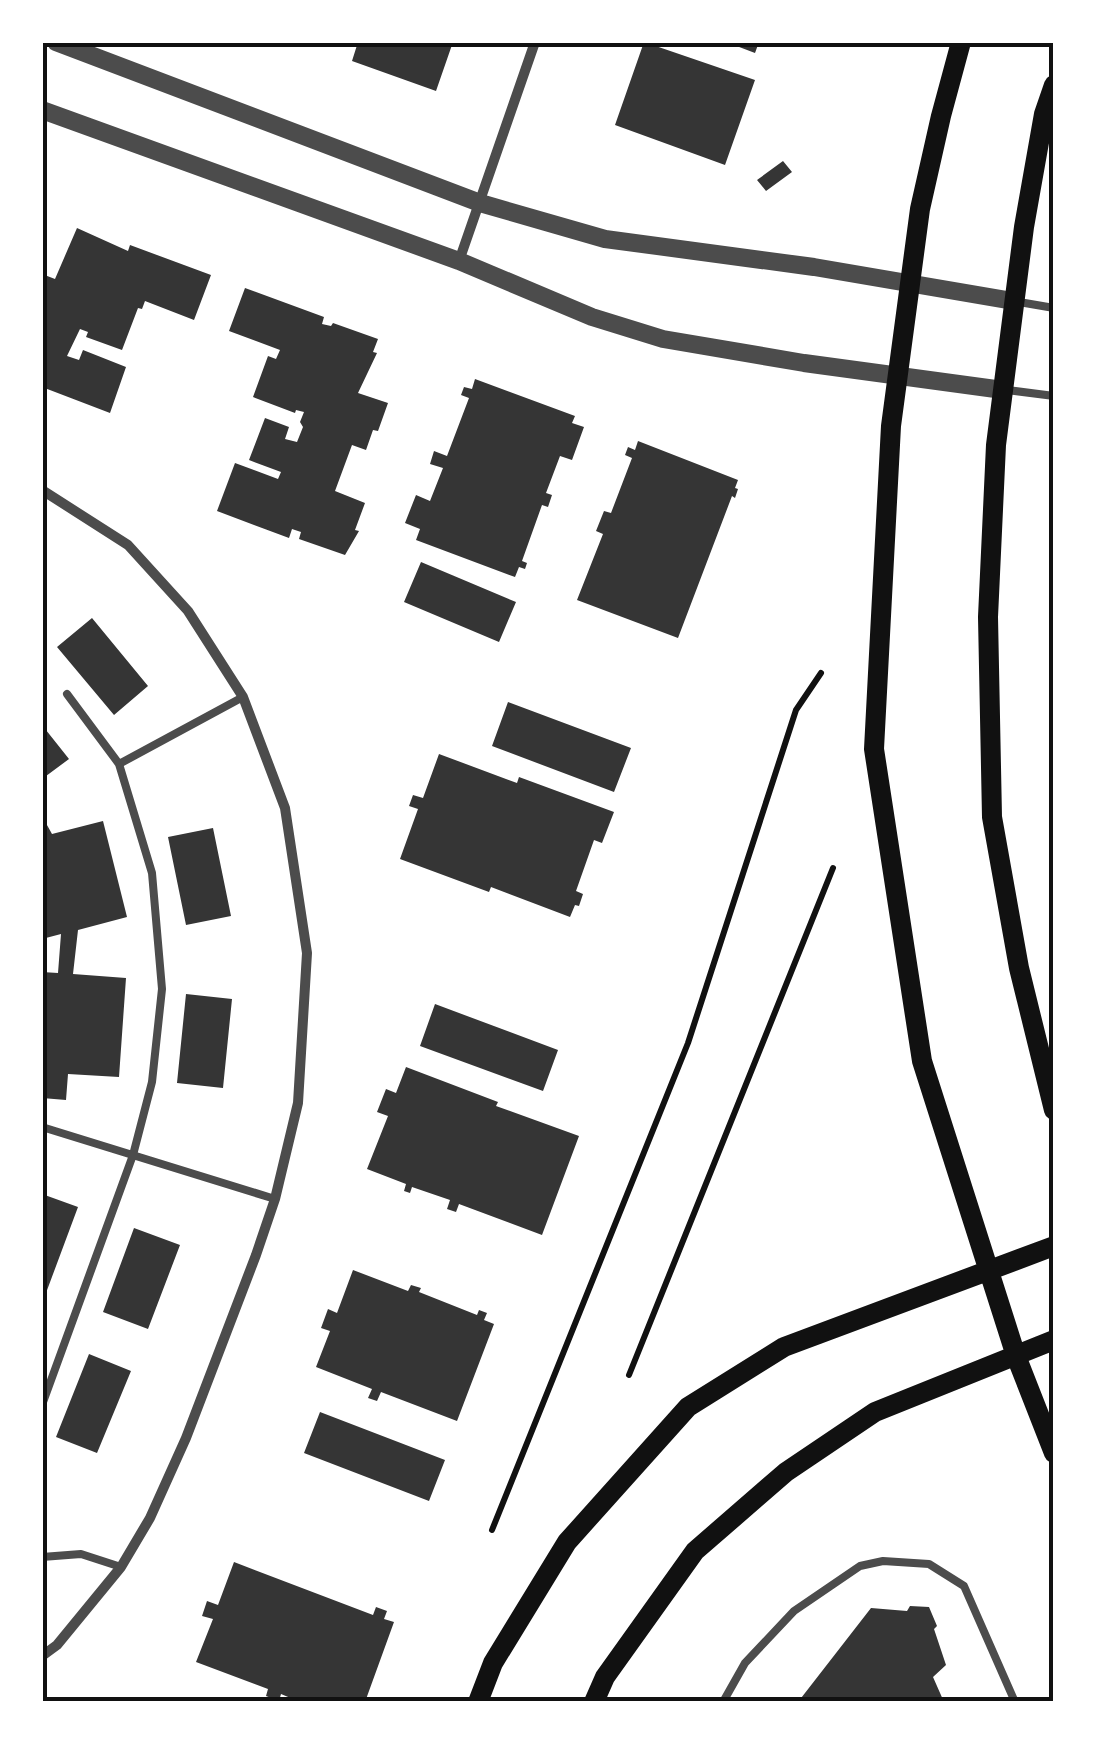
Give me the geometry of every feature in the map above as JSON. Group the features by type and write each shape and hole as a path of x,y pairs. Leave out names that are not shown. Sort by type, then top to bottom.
{"main road":[{"path":"962,42 940,116 920,209 890,426 874,748 922,1061 1016,1356 1054,1454"},
{"path":"1054,85 1044,114 1013,301 996,445 988,617 992,817 1019,968 1054,1110"},
{"path":"478,1702 493,1664 568,1542 688,1408 784,1347 1054,1246"},
{"path":"594,1702 605,1677 694,1550 786,1472 875,1412 1054,1340"}],"street":[{"path":"56,42 480,203 605,239 1013,301"},
{"path":"460,261 535,42"},
{"path":"42,110 663,339 804,364 1003,390"},
{"path":"42,490 128,545 188,611 243,697 284,808 307,953 298,1103 275,1199 186,1438 150,1518 122,1566 57,1645 42,1656"}],"lane":[{"path":"1013,301 1054,308"},
{"path":"1003,390 1054,396"},
{"path":"42,1405 133,1155 152,1082 162,990 152,873 118,764 67,694"},
{"path":"118,764 243,697"},
{"path":"42,1127 275,1199"},
{"path":"42,1558 81,1554 122,1566"},
{"path":"723,1702 745,1663 794,1611 860,1566 883,1561 929,1564 964,1586 1015,1702"}],"path":[{"path":"492,1530 688,1043 796,710 821,672"},
{"path":"629,1375 832,868"}],"building":[{"path":"358,42 453,42 436,91 352,61"},
{"path":"644,42 755,80 725,165 615,125"},
{"path":"726,42 759,42 755,53"},
{"path":"783,161 792,172 766,191 757,180"},
{"path":"77,228 128,251 130,245 211,275 194,320 145,301 142,309 138,308 122,350 86,337 88,332 80,329 67,356 79,360 83,350 126,367 110,413 42,387 42,274 55,279"},
{"path":"245,288 324,317 322,324 333,323 378,339 373,352 377,353 358,393 388,403 366,450 352,445 335,491 365,503 355,530 359,531 345,555 299,539 301,532 292,529 289,538 217,511 235,463 278,479 281,472 249,460 265,418 289,427 285,439 297,442 303,427 300,422 304,412 295,413 253,397 268,356 276,359 280,350 229,331"},
{"path":"475,379 575,416 572,423 584,427 572,460 560,456 546,493 552,495 548,507 542,505 522,561 527,563 525,569 519,567 515,577 416,540 420,529 405,523 416,495 430,501 443,468 430,464 434,451 447,456 469,398 461,395 464,387 472,389"},
{"path":"638,441 738,480 735,498 732,496 678,638 577,600 603,534 596,531 604,511 611,513 632,458 625,455 628,447 635,450"},
{"path":"421,562 516,602 499,642 404,602"},
{"path":"92,618 148,686 114,715 57,647"},
{"path":"508,702 631,748 614,792 492,746"},
{"path":"42,725 69,759 42,779"},
{"path":"439,754 517,783 519,777 614,812 602,843 594,840 576,891 583,894 570,917 400,859 418,809 409,806 413,795 423,798"},
{"path":"42,816 52,834 103,821 127,917 78,930 73,974 126,978 119,1077 68,1074 66,1100 42,1098 42,972 58,973 61,934 42,939"},
{"path":"213,828 231,916 186,925 168,837"},
{"path":"186,994 232,999 223,1088 177,1083"},
{"path":"435,1004 558,1050 543,1091 420,1046"},
{"path":"406,1067 579,1136 542,1235 459,1204 456,1212 447,1209 450,1200 412,1187 410,1193 404,1191 406,1184 367,1169 388,1116 377,1112 386,1089 396,1093"},
{"path":"42,1194 78,1207 43,1301 42,1301"},
{"path":"134,1228 180,1245 148,1329 103,1312"},
{"path":"353,1270 408,1291 411,1285 421,1288 419,1292 477,1315 479,1310 487,1313 484,1320 494,1324 457,1421 381,1392 377,1401 368,1398 372,1389 316,1367 330,1331 321,1328 328,1309 337,1313"},
{"path":"89,1354 131,1371 97,1453 56,1437"},
{"path":"320,1412 445,1460 429,1501 304,1453"},
{"path":"234,1562 373,1615 376,1607 387,1611 384,1619 394,1622 365,1702 300,1702 281,1694 279,1701 266,1696 268,1689 196,1662 213,1619 202,1616 207,1601 218,1605"},
{"path":"910,1606 929,1607 937,1626 934,1629 946,1665 933,1677 944,1702 798,1702 871,1608 907,1611"}]}
